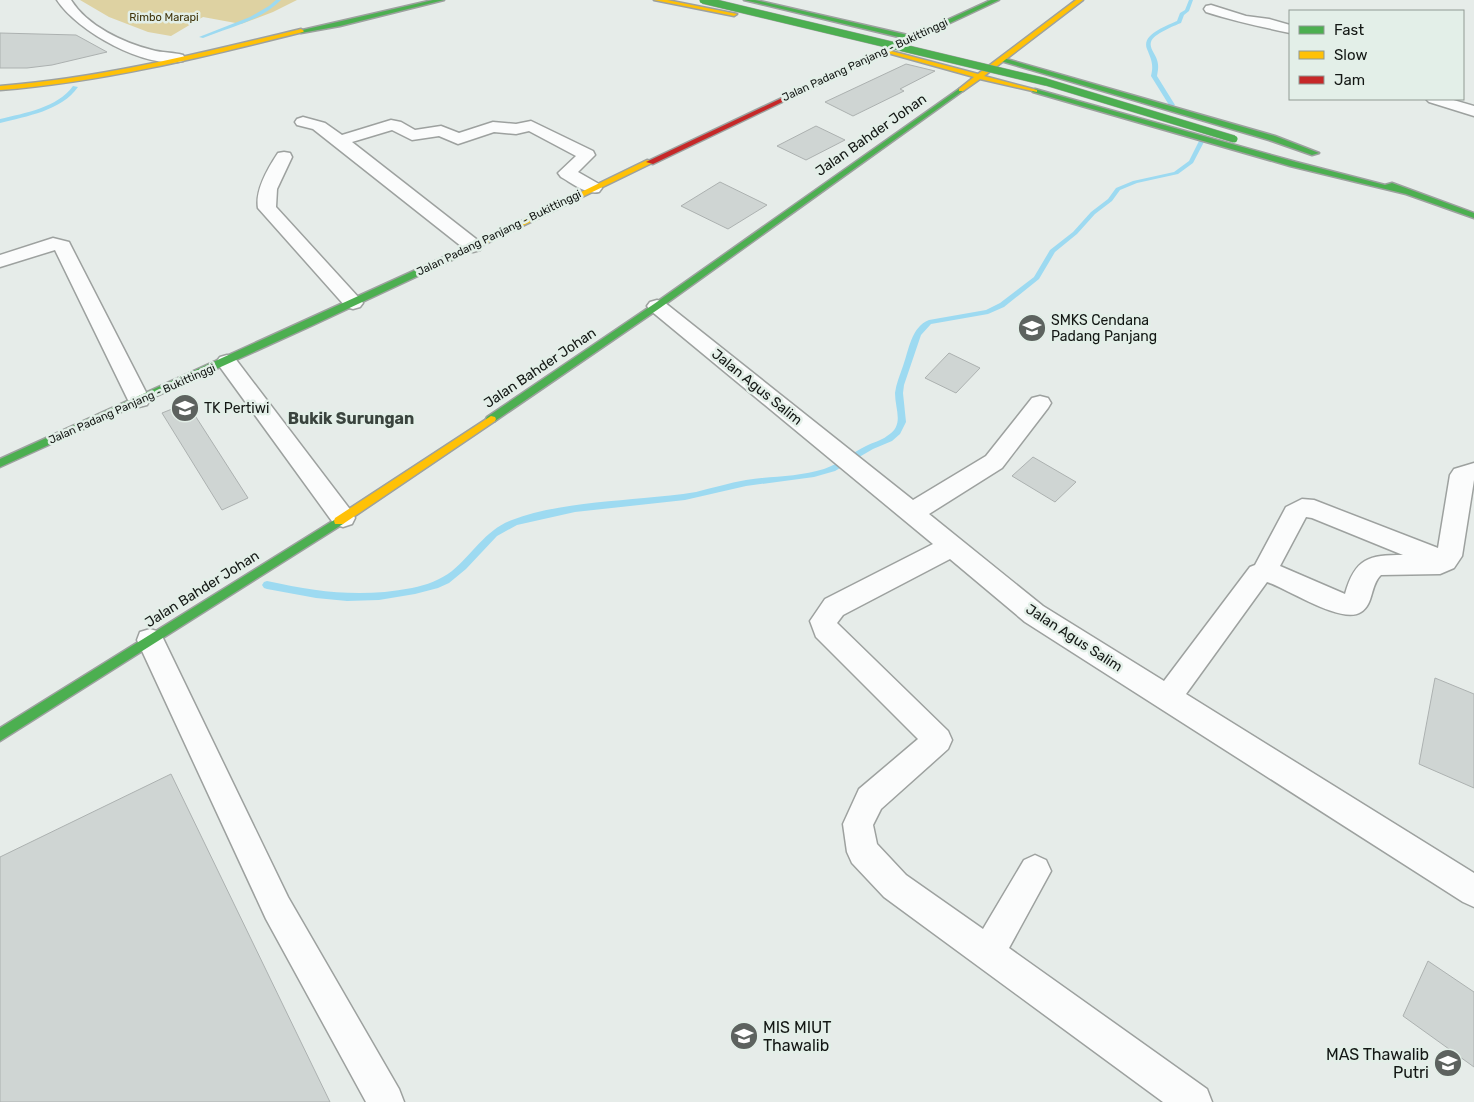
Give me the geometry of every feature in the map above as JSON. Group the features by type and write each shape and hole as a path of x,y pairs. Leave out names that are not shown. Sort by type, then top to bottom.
{"main road":[{"path":"0,88 21,87 117,73 292,34 372,5 392,0"},
{"path":"372,5 410,0"},
{"path":"313,26 340,24 441,0"},
{"path":"657,0 723,11 981,76 1293,164 1405,192 1474,216"},
{"path":"703,0 1046,82 1237,136 1356,179"},
{"path":"725,0 1044,77 1369,176"},
{"path":"747,0 912,38"},
{"name":"Jalan Padang Panjang - Bukittinggi","path":"0,463 353,303 883,51 996,0"},
{"name":"Jalan Bahder Johan","path":"0,735 343,518 656,306 981,76 1080,0"},
{"path":"313,26 337,13"},
{"path":"1003,60 1278,139 1323,156"},
{"path":"1338,163 1405,192"}],"street":[{"path":"64,0 68,9 112,38 138,50 178,58"},
{"path":"1210,9 1244,20 1269,23 1289,29"},
{"path":"1437,100 1474,111"},
{"path":"303,122 319,126 340,141 473,246"},
{"path":"340,141 391,125 395,125 412,135 441,131 458,140 494,127 516,129 531,126 587,155 567,172 593,188"},
{"path":"284,157 267,194 265,203 267,208 353,303"},
{"path":"0,261 52,244 62,246 139,400"},
{"name":"Jalan Agus Salim","path":"656,306 827,443 1034,614 1474,891"},
{"path":"226,362 343,518"},
{"path":"911,513 994,462 1040,403"},
{"path":"1167,698 1259,574 1264,572 1272,573 1345,605 1352,605 1356,602 1365,572 1370,567 1377,565 1440,564 1445,561 1449,556 1462,475 1474,471"},
{"path":"1264,572 1295,513 1302,508 1314,509 1445,561"},
{"path":"952,546 834,607 823,621 825,629 938,740 870,798 858,824 863,852 895,886 1194,1102"},
{"path":"150,640 277,908 386,1102"},
{"path":"988,953 1035,872"}],"green space":[{"name":"Rimbo Marapi","path":"80,0 297,0 273,12 241,24 203,17 171,36 148,32 109,17"}],"building":[{"path":"0,33 76,35 107,52 52,65 27,68 0,68"},
{"path":"906,64 935,71 900,89 904,91 853,116 825,102"},
{"path":"816,126 845,140 806,160 777,146"},
{"path":"720,182 767,205 728,229 681,206"},
{"path":"949,353 980,368 956,393 925,378"},
{"path":"187,403 248,498 222,510 162,413"},
{"path":"1033,457 1076,482 1055,502 1012,476"},
{"path":"1435,678 1474,694 1474,788 1419,764"},
{"path":"171,774 330,1102 0,1102 0,857"},
{"path":"1428,961 1474,992 1474,1067 1403,1016"}],"waterway":[{"path":"201,37 252,18 279,0"},
{"path":"1172,105 1154,76 1156,66 1148,47 1148,42 1152,36 1161,30 1179,22 1182,14 1187,11 1191,0"},
{"path":"0,121 53,105 70,94 75,87"},
{"path":"267,585 316,595 347,598 379,597 415,591 435,585 455,574 494,534 515,522 575,509 685,497 746,483 814,474 837,467 870,447 889,439 901,427 900,385 917,335 924,326 929,322 988,312 1002,305 1037,278 1052,251 1075,233 1093,213 1110,200 1118,189 1135,182 1176,173 1191,162 1202,140"}],"traffic: fast":[{"path":"301,31 340,24 441,0"},
{"path":"703,0 1046,82 1234,139"},
{"path":"747,0 911,38"},
{"path":"854,66 996,0"},
{"path":"1003,60 1272,138 1315,153"},
{"path":"491,419 657,306 961,90"},
{"path":"1035,91 1293,164 1405,192"},
{"path":"1389,185 1474,216"},
{"path":"0,463 308,324 466,250"},
{"path":"0,735 339,521"}],"traffic: slow":[{"path":"657,0 734,14"},
{"path":"961,90 1080,0"},
{"path":"0,88 38,85 114,74 301,31"},
{"path":"887,52 1035,91"},
{"path":"466,250 650,162"},
{"path":"339,521 491,419"}],"traffic: jam":[{"path":"650,162 854,66"}],"place":[{"name":"SMKS Cendana Padang Panjang","path":"1032,328"},
{"name":"TK Pertiwi","path":"185,408"},
{"name":"MIS MIUT Thawalib","path":"744,1036"},
{"name":"MAS Thawalib Putri","path":"1448,1063"}],"district":[{"name":"Bukik Surungan","path":"351,418"}]}
